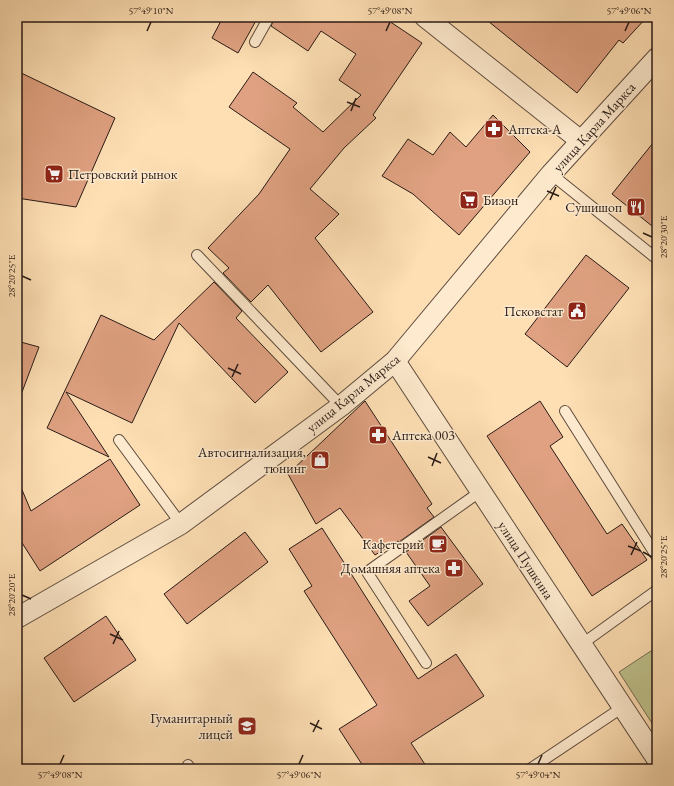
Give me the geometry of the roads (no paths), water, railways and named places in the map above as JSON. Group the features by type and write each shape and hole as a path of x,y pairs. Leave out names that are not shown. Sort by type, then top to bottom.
{"street":[{"path":"425,17 581,141"},
{"name":"улица Карла Маркса","path":"17,618 182,524 340,406 396,361 551,174 657,58"},
{"name":"улица Пушкина","path":"396,361 657,759"}],"lane":[{"path":"255,42 269,17"},
{"path":"551,174 657,260"},
{"path":"197,255 340,406"},
{"path":"565,412 657,557"},
{"path":"119,440 182,524"},
{"path":"426,663 367,572 481,491"},
{"path":"582,644 657,590"},
{"path":"530,769 623,707"}],"place":[{"name":"Аптека-А","path":"494,129"},
{"name":"Петровский рынок","path":"54,174"},
{"name":"Бизон","path":"469,200"},
{"name":"Сушишоп","path":"636,207"},
{"name":"Псковстат","path":"577,311"},
{"name":"Аптека 003","path":"378,435"},
{"name":"Автосигнализация, тюнинг","path":"320,460"},
{"name":"Кафетерий","path":"438,544"},
{"name":"Домашняя аптека","path":"454,568"},
{"name":"Гуманитарный лицей","path":"247,726"}]}
